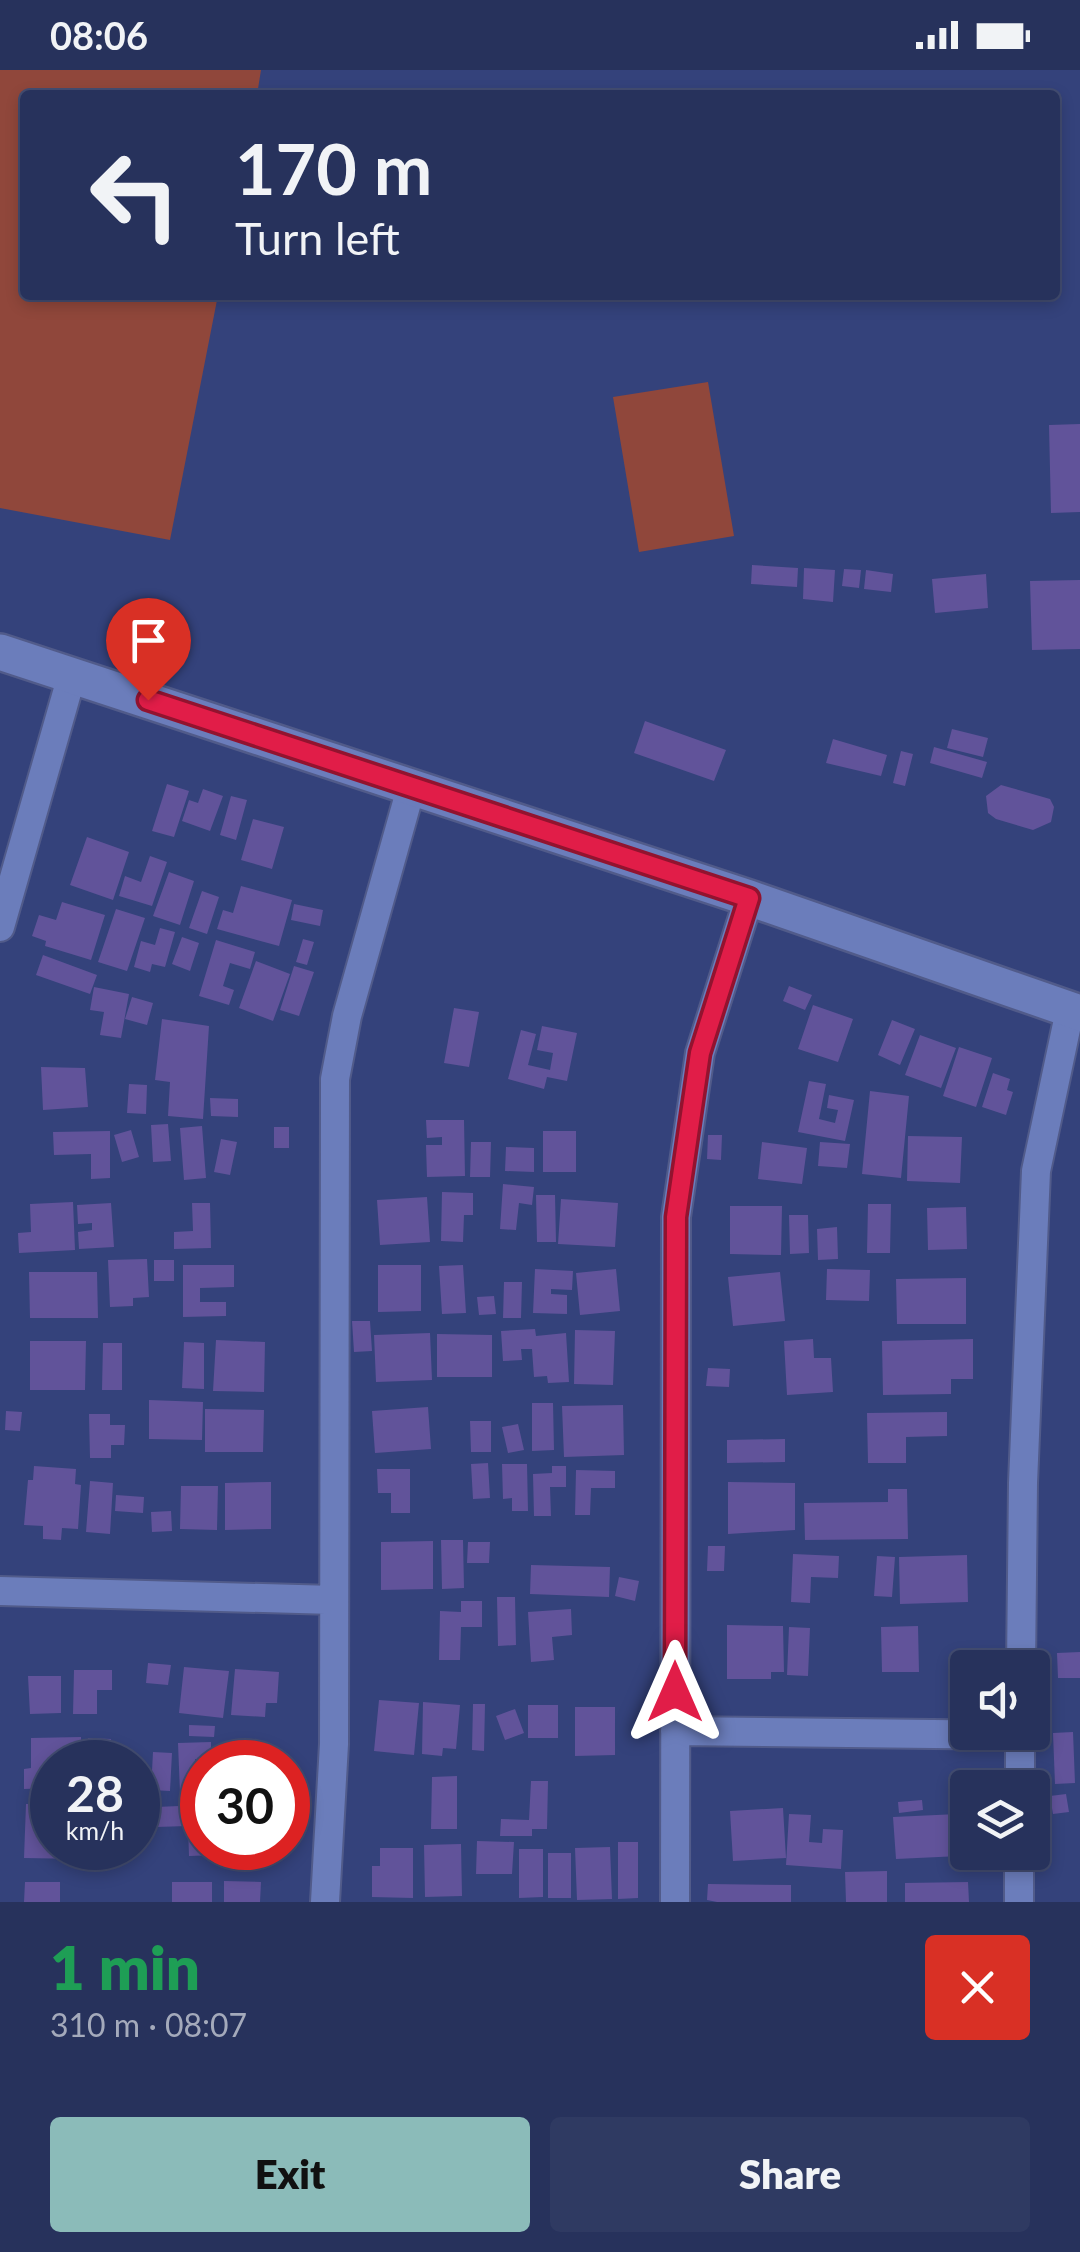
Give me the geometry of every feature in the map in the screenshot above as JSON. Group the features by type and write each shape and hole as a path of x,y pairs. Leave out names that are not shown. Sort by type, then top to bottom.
{"street":[{"path":"0,652 749,898 1075,1012 1036,1171 1023,1482 1021,1650"},
{"path":"0,927 72,675"},
{"path":"325,1902 334,1744 335,1079 347,1016 411,788"},
{"path":"674,1902 676,1217 700,1053 749,898"},
{"path":"0,1591 334,1600"},
{"path":"675,1731 950,1733"},
{"path":"1019,1902 1020,1870"}],"shaded area":[{"path":"0,70 261,70 258,90 20,90 20,300 217,300 170,540 0,508"},
{"path":"708,382 734,536 639,552 613,397"}],"building":[{"path":"1080,424 1080,512 1051,513 1049,425"},
{"path":"752,565 798,568 797,587 751,584"},
{"path":"804,568 835,570 833,602 803,599"},
{"path":"844,569 861,570 859,588 842,586"},
{"path":"866,570 893,574 891,592 864,589"},
{"path":"986,574 988,608 935,613 932,579"},
{"path":"1080,580 1080,649 1032,650 1030,581"},
{"path":"645,721 726,750 714,781 634,753"},
{"path":"952,729 988,738 983,757 947,748"},
{"path":"833,739 887,755 881,776 826,763"},
{"path":"934,747 987,762 982,778 930,763"},
{"path":"901,751 913,754 905,786 893,783"},
{"path":"167,784 189,791 174,837 152,831"},
{"path":"1001,785 1050,799 1054,807 1051,822 1033,830 996,819 988,813 986,796"},
{"path":"203,789 223,796 210,831 182,821 189,800 198,803"},
{"path":"231,796 247,800 236,840 220,835"},
{"path":"253,819 284,827 272,869 241,860"},
{"path":"87,837 129,852 113,900 70,885"},
{"path":"150,856 167,862 152,906 119,896 125,876 141,882"},
{"path":"169,872 194,881 180,925 153,916"},
{"path":"241,886 292,900 279,946 217,929 223,910 233,913"},
{"path":"202,891 219,897 207,934 189,928"},
{"path":"62,902 105,915 91,960 45,946 46,941 32,936 39,915 56,920"},
{"path":"294,904 323,910 320,926 291,920"},
{"path":"116,909 145,918 127,971 98,962"},
{"path":"160,928 175,932 165,967 152,964 150,972 134,967 141,941 155,945"},
{"path":"182,937 199,943 190,971 172,964"},
{"path":"303,939 314,942 307,965 296,962"},
{"path":"216,940 255,952 250,969 230,963 223,986 234,990 229,1005 199,996"},
{"path":"43,955 97,975 90,994 36,975"},
{"path":"256,961 290,974 273,1021 239,1008"},
{"path":"294,966 314,972 299,1016 280,1010"},
{"path":"789,986 812,995 805,1010 783,1001"},
{"path":"94,987 129,994 121,1038 100,1035 104,1012 90,1010"},
{"path":"132,997 153,1003 147,1025 125,1019"},
{"path":"813,1005 853,1019 838,1062 798,1049"},
{"path":"454,1008 479,1012 469,1067 444,1063"},
{"path":"162,1019 209,1026 203,1119 168,1116 170,1082 155,1080"},
{"path":"892,1020 915,1029 900,1065 878,1055"},
{"path":"542,1026 577,1033 567,1081 547,1077 544,1089 508,1079 521,1030 536,1034 528,1065 550,1070 553,1053 537,1050"},
{"path":"920,1035 956,1048 941,1088 905,1075"},
{"path":"959,1047 992,1058 976,1107 943,1096"},
{"path":"41,1067 85,1068 88,1107 43,1110"},
{"path":"993,1073 1010,1079 1007,1090 1013,1092 1006,1115 982,1107"},
{"path":"809,1081 826,1084 819,1119 835,1123 838,1110 827,1108 829,1095 854,1100 845,1141 798,1132"},
{"path":"129,1084 147,1085 146,1114 127,1113"},
{"path":"870,1091 909,1096 901,1178 862,1174"},
{"path":"210,1098 238,1099 238,1117 211,1116"},
{"path":"426,1120 464,1120 465,1176 427,1177 426,1145 442,1145 442,1137 427,1138"},
{"path":"168,1124 171,1161 153,1162 151,1125"},
{"path":"202,1126 206,1178 184,1180 180,1128"},
{"path":"274,1127 289,1127 289,1148 274,1148"},
{"path":"131,1130 139,1157 122,1162 114,1135"},
{"path":"110,1131 110,1178 91,1179 91,1154 54,1155 53,1132"},
{"path":"543,1131 576,1131 576,1172 543,1172"},
{"path":"708,1135 722,1135 721,1160 707,1159"},
{"path":"908,1136 962,1137 960,1183 907,1181"},
{"path":"221,1139 237,1142 230,1175 214,1172"},
{"path":"471,1142 491,1142 490,1177 470,1177"},
{"path":"762,1142 807,1148 802,1184 758,1179"},
{"path":"820,1142 850,1144 847,1168 818,1166"},
{"path":"506,1147 534,1148 534,1172 505,1171"},
{"path":"503,1184 534,1187 532,1205 519,1203 516,1230 500,1229"},
{"path":"442,1192 473,1193 473,1215 464,1215 463,1242 441,1241"},
{"path":"536,1195 555,1195 556,1242 537,1242"},
{"path":"427,1197 430,1242 380,1245 377,1200"},
{"path":"561,1199 618,1203 615,1247 558,1244"},
{"path":"73,1202 75,1250 19,1253 18,1233 31,1232 30,1204"},
{"path":"111,1203 114,1247 79,1249 78,1232 92,1230 92,1223 78,1224 77,1205"},
{"path":"192,1203 210,1203 211,1248 174,1249 174,1232 193,1231"},
{"path":"868,1204 891,1204 890,1253 867,1253"},
{"path":"730,1206 782,1206 781,1255 730,1254"},
{"path":"966,1207 967,1249 928,1250 927,1208"},
{"path":"789,1215 808,1215 809,1253 790,1254"},
{"path":"837,1227 838,1259 818,1260 817,1229"},
{"path":"147,1259 149,1297 133,1298 133,1306 110,1307 108,1260"},
{"path":"154,1260 174,1260 174,1281 154,1281"},
{"path":"183,1265 234,1265 234,1287 200,1288 200,1302 226,1302 226,1316 183,1317"},
{"path":"378,1265 421,1265 421,1311 378,1312"},
{"path":"463,1265 466,1313 442,1314 439,1266"},
{"path":"535,1269 573,1271 572,1290 551,1289 551,1294 567,1295 567,1314 533,1313"},
{"path":"616,1269 620,1311 580,1315 576,1273"},
{"path":"827,1269 870,1270 869,1301 826,1300"},
{"path":"29,1272 97,1272 98,1318 30,1318"},
{"path":"780,1272 785,1321 733,1326 728,1277"},
{"path":"966,1278 966,1324 897,1324 896,1279"},
{"path":"504,1282 522,1282 521,1318 503,1318"},
{"path":"494,1296 496,1314 479,1315 477,1297"},
{"path":"352,1321 370,1321 372,1351 354,1352"},
{"path":"535,1329 536,1336 566,1333 569,1382 548,1383 547,1376 534,1377 532,1349 521,1349 522,1360 503,1361 501,1331"},
{"path":"575,1330 615,1331 613,1385 574,1384"},
{"path":"430,1333 432,1380 376,1382 374,1335"},
{"path":"437,1334 492,1335 492,1377 437,1377"},
{"path":"813,1339 814,1358 831,1358 833,1392 787,1395 784,1341"},
{"path":"973,1339 973,1379 951,1379 951,1394 883,1395 882,1341"},
{"path":"216,1340 265,1342 264,1392 213,1391"},
{"path":"30,1341 86,1341 85,1390 30,1390"},
{"path":"184,1342 204,1343 204,1389 182,1388"},
{"path":"103,1343 122,1343 122,1390 102,1390"},
{"path":"708,1368 730,1369 729,1387 706,1386"},
{"path":"149,1400 203,1402 202,1440 149,1439"},
{"path":"532,1403 553,1403 554,1450 532,1451"},
{"path":"623,1405 624,1455 564,1457 562,1406"},
{"path":"428,1407 431,1449 375,1453 372,1411"},
{"path":"205,1409 264,1410 263,1452 205,1452"},
{"path":"6,1411 22,1412 20,1431 5,1430"},
{"path":"947,1412 947,1436 906,1437 906,1463 868,1463 867,1413"},
{"path":"89,1414 110,1414 110,1425 125,1425 124,1445 111,1445 111,1458 90,1458"},
{"path":"470,1421 491,1421 491,1452 471,1452"},
{"path":"518,1424 524,1450 508,1453 502,1427"},
{"path":"785,1439 785,1462 727,1463 727,1440"},
{"path":"488,1463 490,1498 473,1499 471,1464"},
{"path":"502,1464 527,1464 528,1511 512,1511 512,1498 503,1499"},
{"path":"34,1466 76,1469 75,1484 81,1485 78,1529 62,1528 61,1540 43,1539 43,1526 24,1525 28,1480 33,1480"},
{"path":"552,1466 566,1466 566,1487 550,1487 551,1516 534,1516 533,1474 552,1473"},
{"path":"377,1469 410,1469 410,1513 391,1513 391,1493 378,1493"},
{"path":"576,1470 615,1471 615,1488 591,1488 590,1515 575,1515"},
{"path":"90,1481 113,1483 110,1534 86,1532"},
{"path":"271,1482 271,1529 225,1530 225,1483"},
{"path":"728,1482 795,1483 795,1530 728,1534"},
{"path":"181,1486 218,1486 217,1530 180,1529"},
{"path":"888,1489 907,1489 908,1539 805,1540 804,1503 888,1502"},
{"path":"116,1495 144,1497 143,1513 115,1511"},
{"path":"171,1511 172,1531 152,1532 151,1512"},
{"path":"441,1540 463,1540 464,1588 442,1589"},
{"path":"433,1541 433,1589 381,1590 381,1542"},
{"path":"468,1542 490,1542 489,1563 467,1563"},
{"path":"708,1546 725,1546 724,1571 707,1571"},
{"path":"793,1554 839,1556 838,1578 811,1577 810,1603 791,1602"},
{"path":"967,1555 968,1602 900,1604 899,1557"},
{"path":"877,1556 895,1557 892,1597 874,1596"},
{"path":"531,1565 610,1567 609,1597 530,1594"},
{"path":"619,1577 639,1581 635,1601 615,1596"},
{"path":"497,1597 515,1597 516,1645 498,1646"},
{"path":"461,1601 482,1601 482,1627 461,1627 460,1660 439,1660 440,1611 461,1612"},
{"path":"571,1609 572,1635 552,1637 554,1660 531,1662 528,1612"},
{"path":"727,1625 783,1626 784,1672 771,1672 771,1679 727,1679"},
{"path":"918,1626 919,1672 882,1672 881,1627"},
{"path":"789,1627 810,1628 808,1676 787,1675"},
{"path":"1080,1652 1080,1678 1058,1678 1057,1653"},
{"path":"148,1663 171,1665 168,1685 146,1683"},
{"path":"184,1667 229,1671 223,1718 179,1713"},
{"path":"235,1669 279,1672 277,1703 266,1703 265,1717 231,1715"},
{"path":"74,1670 112,1670 112,1690 97,1690 97,1714 73,1714"},
{"path":"28,1676 61,1676 61,1713 30,1714"},
{"path":"379,1700 419,1703 414,1755 374,1751"},
{"path":"423,1702 460,1705 456,1749 443,1748 442,1756 422,1754"},
{"path":"473,1704 485,1704 484,1751 472,1750"},
{"path":"528,1705 558,1705 558,1738 528,1738"},
{"path":"575,1707 615,1707 615,1755 575,1756"},
{"path":"515,1709 524,1733 505,1740 496,1716"},
{"path":"189,1725 215,1726 214,1737 189,1736"},
{"path":"1073,1732 1075,1783 1055,1784 1053,1733"},
{"path":"81,1737 81,1740 31,1740"},
{"path":"160,1752 172,1753 170,1791 160,1790"},
{"path":"30,1768 30,1789 24,1789 24,1769"},
{"path":"457,1776 457,1829 431,1829 432,1777"},
{"path":"531,1781 548,1781 547,1829 532,1829 532,1836 500,1836 501,1819 529,1820"},
{"path":"1066,1794 1069,1812 1053,1814 1050,1796"},
{"path":"922,1800 923,1810 899,1813 898,1802"},
{"path":"26,1804 30,1804 30,1858 24,1858"},
{"path":"180,1806 180,1826 160,1827 160,1807"},
{"path":"783,1808 786,1858 733,1861 730,1811"},
{"path":"789,1814 811,1815 809,1842 822,1843 823,1829 843,1830 841,1869 786,1865"},
{"path":"950,1814 950,1856 896,1859 893,1817"},
{"path":"477,1841 514,1842 512,1874 476,1874"},
{"path":"618,1842 638,1842 638,1898 618,1899"},
{"path":"461,1844 462,1896 425,1897 424,1845"},
{"path":"610,1847 612,1899 577,1900 575,1848"},
{"path":"380,1848 413,1848 413,1898 372,1897 372,1866 380,1866"},
{"path":"519,1849 543,1849 543,1897 519,1898"},
{"path":"548,1853 571,1853 571,1898 548,1898"},
{"path":"887,1871 887,1902 846,1902 845,1872"},
{"path":"224,1881 261,1882 260,1902 224,1902"},
{"path":"25,1882 60,1882 60,1902 24,1902"},
{"path":"172,1882 212,1882 212,1902 172,1902"},
{"path":"968,1882 969,1902 905,1902 905,1883"},
{"path":"708,1884 791,1885 791,1902 707,1900"}],"route":[{"path":"148,700 749,898 700,1053 676,1217 675,1692"}]}
